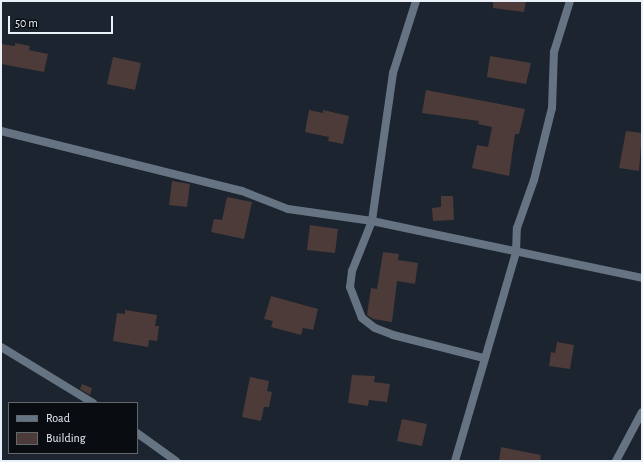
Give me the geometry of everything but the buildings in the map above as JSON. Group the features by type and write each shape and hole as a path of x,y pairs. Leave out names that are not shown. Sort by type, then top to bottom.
{"street":[{"path":"416,1 394,73 372,221 352,271 350,287 362,318 375,328 394,335 483,358"},
{"path":"455,461 483,358 516,252 517,228 534,180 552,108 554,52 570,1"},
{"path":"1,131 242,191 288,209 372,221 642,278"},
{"path":"1,347 90,402"},
{"path":"616,461 642,412"},
{"path":"138,434 176,461"}]}
